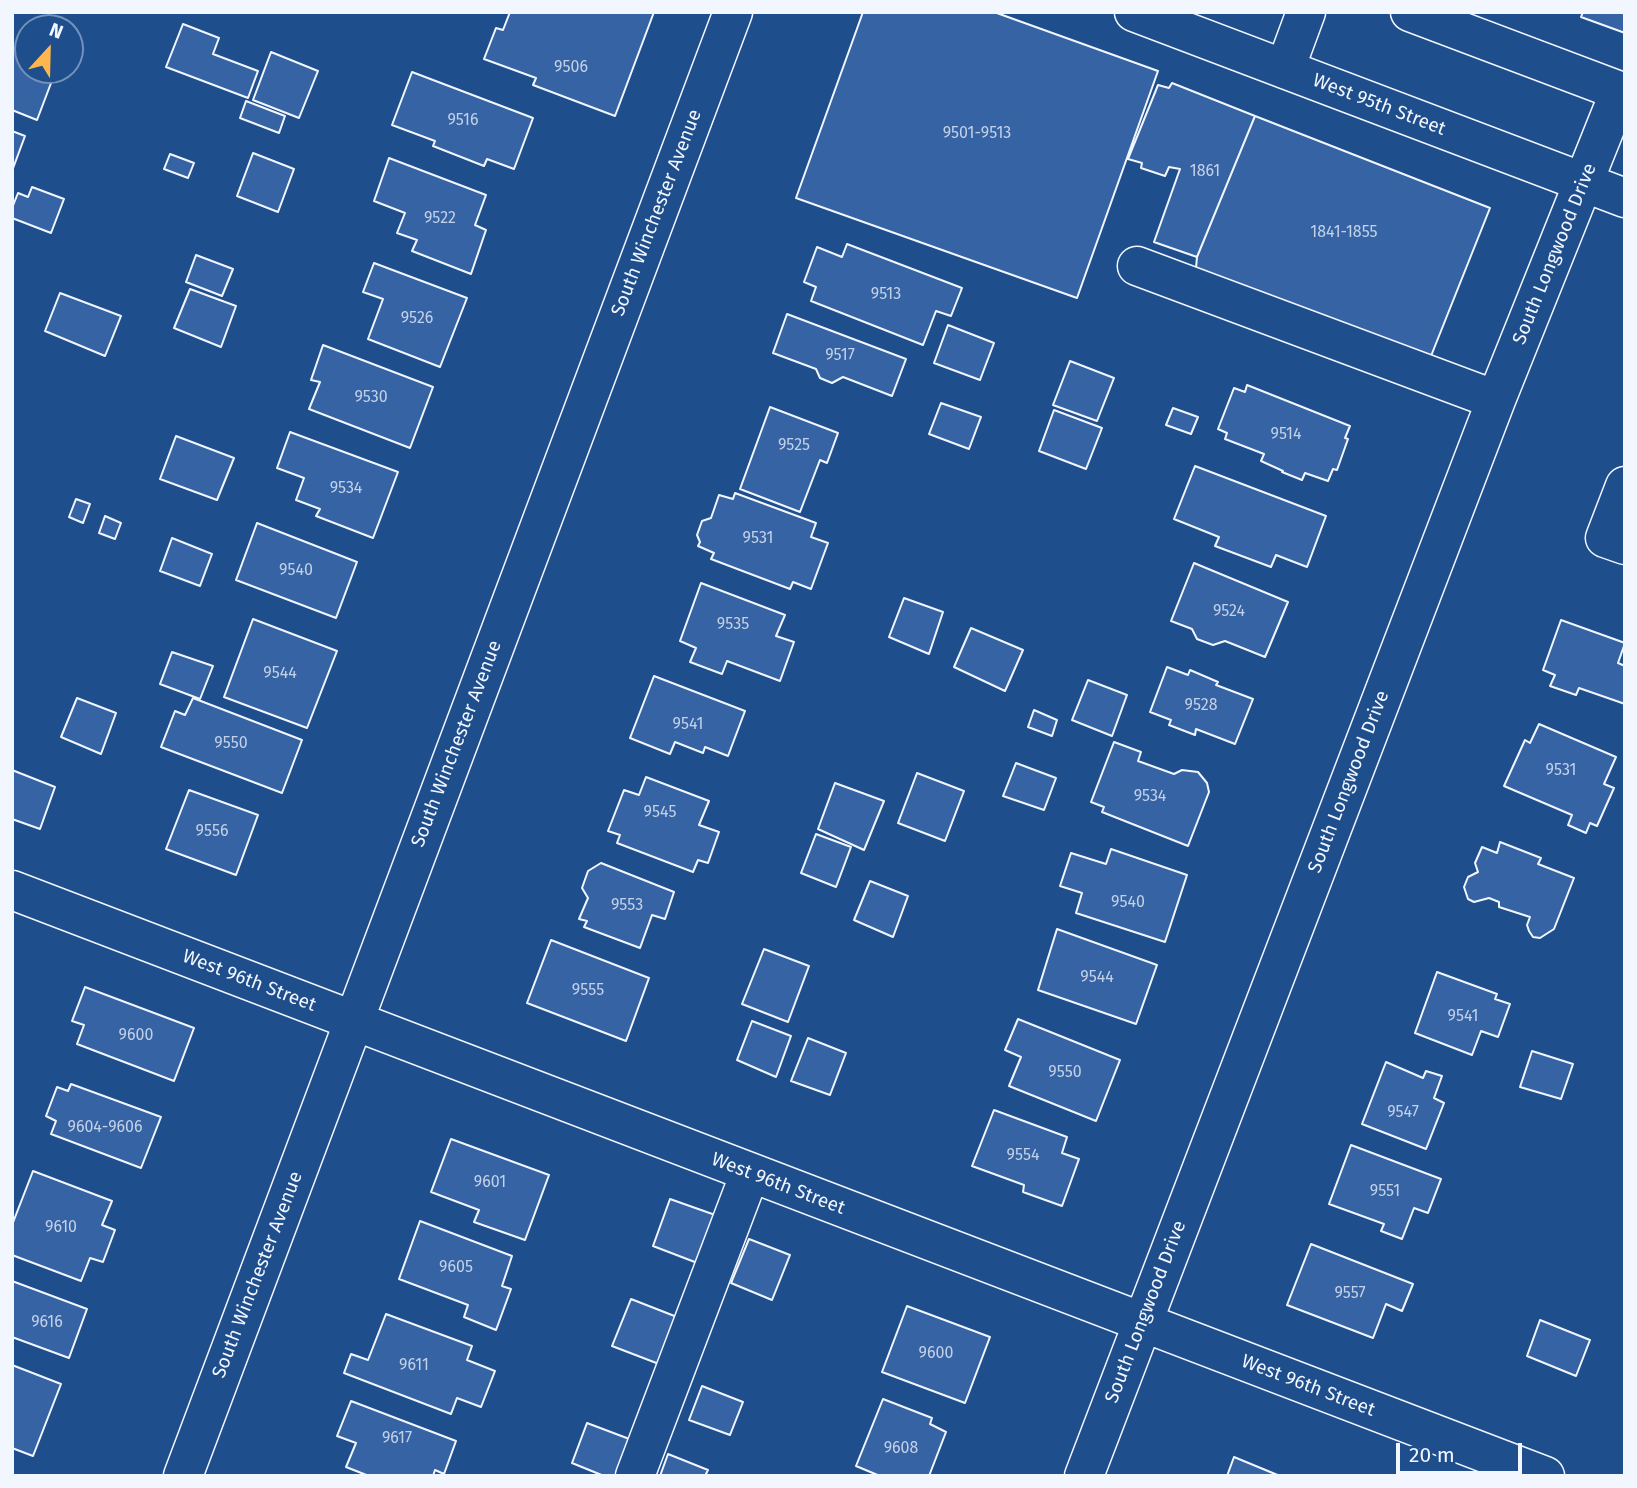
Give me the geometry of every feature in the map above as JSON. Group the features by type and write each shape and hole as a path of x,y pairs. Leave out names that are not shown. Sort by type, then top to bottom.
{"street":[{"name":"South Winchester Avenue","path":"183,1476 733,12"},
{"name":"West 95th Street","path":"1134,12 1625,198"},
{"path":"1285,69 1306,12"},
{"path":"1410,12 1622,92"},
{"name":"South Longwood Drive","path":"1084,1476 1496,400 1622,92"},
{"path":"1137,266 1496,400"},
{"path":"1625,486 1605,538 1625,545"},
{"name":"West 96th Street","path":"12,890 1545,1476"},
{"path":"635,1476 750,1172"}],"building":[{"path":"510,12 654,12 615,116 533,85 536,78 484,59 496,28 503,30"},
{"path":"863,12 994,12 1158,71 1077,298 796,198"},
{"path":"1583,12 1625,12 1625,33 1581,17"},
{"path":"183,24 219,38 213,54 258,71 248,98 166,67"},
{"path":"12,48 14,84 51,84 37,120 12,110"},
{"path":"271,52 318,71 299,118 253,100"},
{"path":"412,72 533,118 514,169 487,159 484,166 433,146 435,141 392,125"},
{"path":"1172,83 1255,116 1197,257 1154,242 1180,169 1169,167 1165,176 1141,168 1142,163 1128,159 1158,85 1169,88"},
{"path":"246,101 285,116 279,133 240,118"},
{"path":"1255,116 1490,208 1431,356 1196,268 1197,257"},
{"path":"12,131 25,136 12,171"},
{"path":"253,153 294,169 278,212 237,196"},
{"path":"170,154 194,163 188,178 164,169"},
{"path":"389,158 486,195 475,225 486,230 471,274 412,251 417,240 397,233 405,213 374,201"},
{"path":"32,187 64,199 51,233 12,218 12,208 18,193 28,197"},
{"path":"847,244 962,288 951,316 936,311 923,345 811,301 816,287 804,282 817,247 842,257"},
{"path":"196,255 233,269 222,296 186,282"},
{"path":"374,263 467,298 440,367 368,339 383,299 363,292"},
{"path":"190,289 236,306 221,347 174,328"},
{"path":"60,293 121,316 105,356 45,331"},
{"path":"787,314 906,359 892,396 843,377 832,383 820,378 816,369 773,353"},
{"path":"948,325 994,343 980,380 934,363"},
{"path":"323,345 433,387 410,448 309,409 320,382 311,380"},
{"path":"1070,361 1114,378 1097,421 1053,405"},
{"path":"1247,385 1350,426 1337,470 1333,469 1328,481 1305,473 1302,480 1282,472 1261,461 1264,454 1225,439 1227,433 1218,429 1234,388 1245,392"},
{"path":"941,403 981,417 969,449 929,434"},
{"path":"770,407 838,433 827,463 820,460 800,512 740,489"},
{"path":"1173,408 1198,417 1191,434 1166,425"},
{"path":"1054,410 1102,428 1086,469 1039,451"},
{"path":"290,432 398,472 373,538 316,516 320,509 296,500 304,478 277,468"},
{"path":"176,436 234,458 217,500 160,479"},
{"path":"1195,466 1326,516 1307,567 1276,555 1271,567 1215,546 1219,537 1174,519"},
{"path":"735,493 816,523 811,537 828,543 811,589 793,582 790,589 711,559 714,553 698,546 700,542 697,535 702,521 711,518 719,495 733,499"},
{"path":"76,499 90,504 83,523 69,517"},
{"path":"105,516 121,523 115,539 99,533"},
{"path":"257,523 357,562 336,618 236,580"},
{"path":"172,538 212,554 200,586 160,571"},
{"path":"1194,563 1288,602 1265,657 1225,641 1213,645 1197,639 1192,629 1171,621"},
{"path":"701,583 785,615 776,636 794,642 780,681 727,661 722,674 690,662 696,648 680,641"},
{"path":"904,598 943,612 929,654 889,637"},
{"path":"253,619 337,651 307,728 224,697"},
{"path":"1561,620 1625,643 1618,663 1625,666 1625,704 1579,688 1576,695 1550,686 1555,675 1543,670"},
{"path":"971,628 1023,650 1005,691 954,667"},
{"path":"172,652 213,666 200,699 160,684"},
{"path":"1167,667 1188,675 1190,670 1218,682 1216,685 1253,699 1235,744 1196,729 1195,735 1169,725 1171,720 1150,712"},
{"path":"654,676 745,711 728,756 705,747 703,753 675,742 670,754 630,738"},
{"path":"1088,680 1127,695 1112,736 1072,720"},
{"path":"77,698 116,713 101,754 61,737"},
{"path":"193,698 302,740 282,793 161,747 175,711 185,715"},
{"path":"1034,710 1057,720 1052,736 1028,727"},
{"path":"1539,724 1616,757 1604,784 1614,788 1597,826 1590,823 1586,833 1568,825 1572,815 1504,786 1525,740 1530,743"},
{"path":"1114,742 1141,752 1138,761 1174,774 1182,770 1198,772 1207,783 1209,792 1188,846 1102,812 1104,807 1091,802"},
{"path":"1016,763 1056,778 1044,810 1003,796"},
{"path":"12,770 55,787 40,829 12,819"},
{"path":"917,773 964,791 945,841 898,823"},
{"path":"646,777 709,801 699,825 719,832 708,863 698,860 693,872 617,843 620,835 608,831 624,790 639,795"},
{"path":"835,783 884,801 864,850 818,829"},
{"path":"189,790 258,815 236,875 166,849"},
{"path":"816,834 851,847 836,887 801,873"},
{"path":"1500,842 1541,858 1538,864 1574,878 1554,929 1540,938 1533,937 1529,931 1527,925 1530,917 1499,907 1499,902 1489,898 1474,902 1468,899 1464,887 1468,877 1478,872 1475,863 1482,847 1497,853"},
{"path":"1111,849 1187,875 1165,942 1076,913 1082,893 1060,886 1071,853 1106,864"},
{"path":"601,863 674,892 665,919 652,915 640,948 584,927 587,921 579,919 588,898 582,888 588,871"},
{"path":"870,881 908,896 893,937 854,920"},
{"path":"1057,929 1157,965 1136,1024 1038,990"},
{"path":"551,940 649,978 626,1041 527,1003"},
{"path":"764,949 809,966 788,1022 742,1004"},
{"path":"1437,972 1497,994 1495,999 1510,1004 1498,1037 1481,1031 1472,1055 1415,1033"},
{"path":"85,987 194,1028 174,1081 77,1044 84,1025 72,1021"},
{"path":"1018,1019 1120,1060 1096,1121 1009,1086 1021,1057 1005,1050"},
{"path":"752,1021 791,1036 776,1077 737,1060"},
{"path":"808,1038 846,1053 830,1095 791,1081"},
{"path":"1532,1051 1573,1064 1561,1099 1520,1087"},
{"path":"1386,1062 1423,1078 1426,1071 1442,1076 1434,1098 1444,1103 1426,1149 1362,1124"},
{"path":"71,1084 161,1117 141,1168 51,1134 56,1121 46,1116 57,1087 68,1091"},
{"path":"994,1110 1067,1137 1062,1153 1079,1159 1062,1206 1023,1192 1024,1185 972,1166"},
{"path":"451,1139 549,1175 525,1240 474,1222 479,1210 431,1192"},
{"path":"1351,1145 1441,1179 1428,1213 1414,1208 1402,1239 1381,1231 1384,1224 1329,1204"},
{"path":"33,1171 112,1201 102,1225 115,1230 103,1262 90,1258 81,1281 12,1255 12,1225"},
{"path":"670,1199 718,1216 700,1264 653,1246"},
{"path":"420,1221 512,1256 502,1286 511,1289 496,1330 464,1317 468,1305 399,1279"},
{"path":"749,1239 790,1255 772,1300 731,1283"},
{"path":"1311,1244 1413,1284 1402,1311 1386,1304 1373,1338 1287,1305"},
{"path":"12,1281 87,1309 69,1358 12,1337"},
{"path":"631,1299 677,1317 659,1364 612,1346"},
{"path":"907,1306 990,1337 965,1403 882,1372"},
{"path":"386,1314 472,1346 467,1360 495,1371 481,1407 457,1398 451,1414 344,1373 351,1354 368,1360"},
{"path":"1540,1320 1590,1340 1576,1376 1527,1356"},
{"path":"12,1365 61,1384 33,1456 12,1448"},
{"path":"702,1386 743,1402 730,1435 689,1420"},
{"path":"883,1399 932,1418 930,1424 946,1432 929,1476 880,1476 856,1466"},
{"path":"351,1401 456,1441 444,1474 435,1470 433,1476 369,1476 346,1467 356,1443 337,1436"},
{"path":"587,1423 632,1440 618,1476 604,1476 572,1463"},
{"path":"668,1454 708,1470 705,1476 660,1476"},
{"path":"1234,1457 1280,1476 1227,1476"}]}
